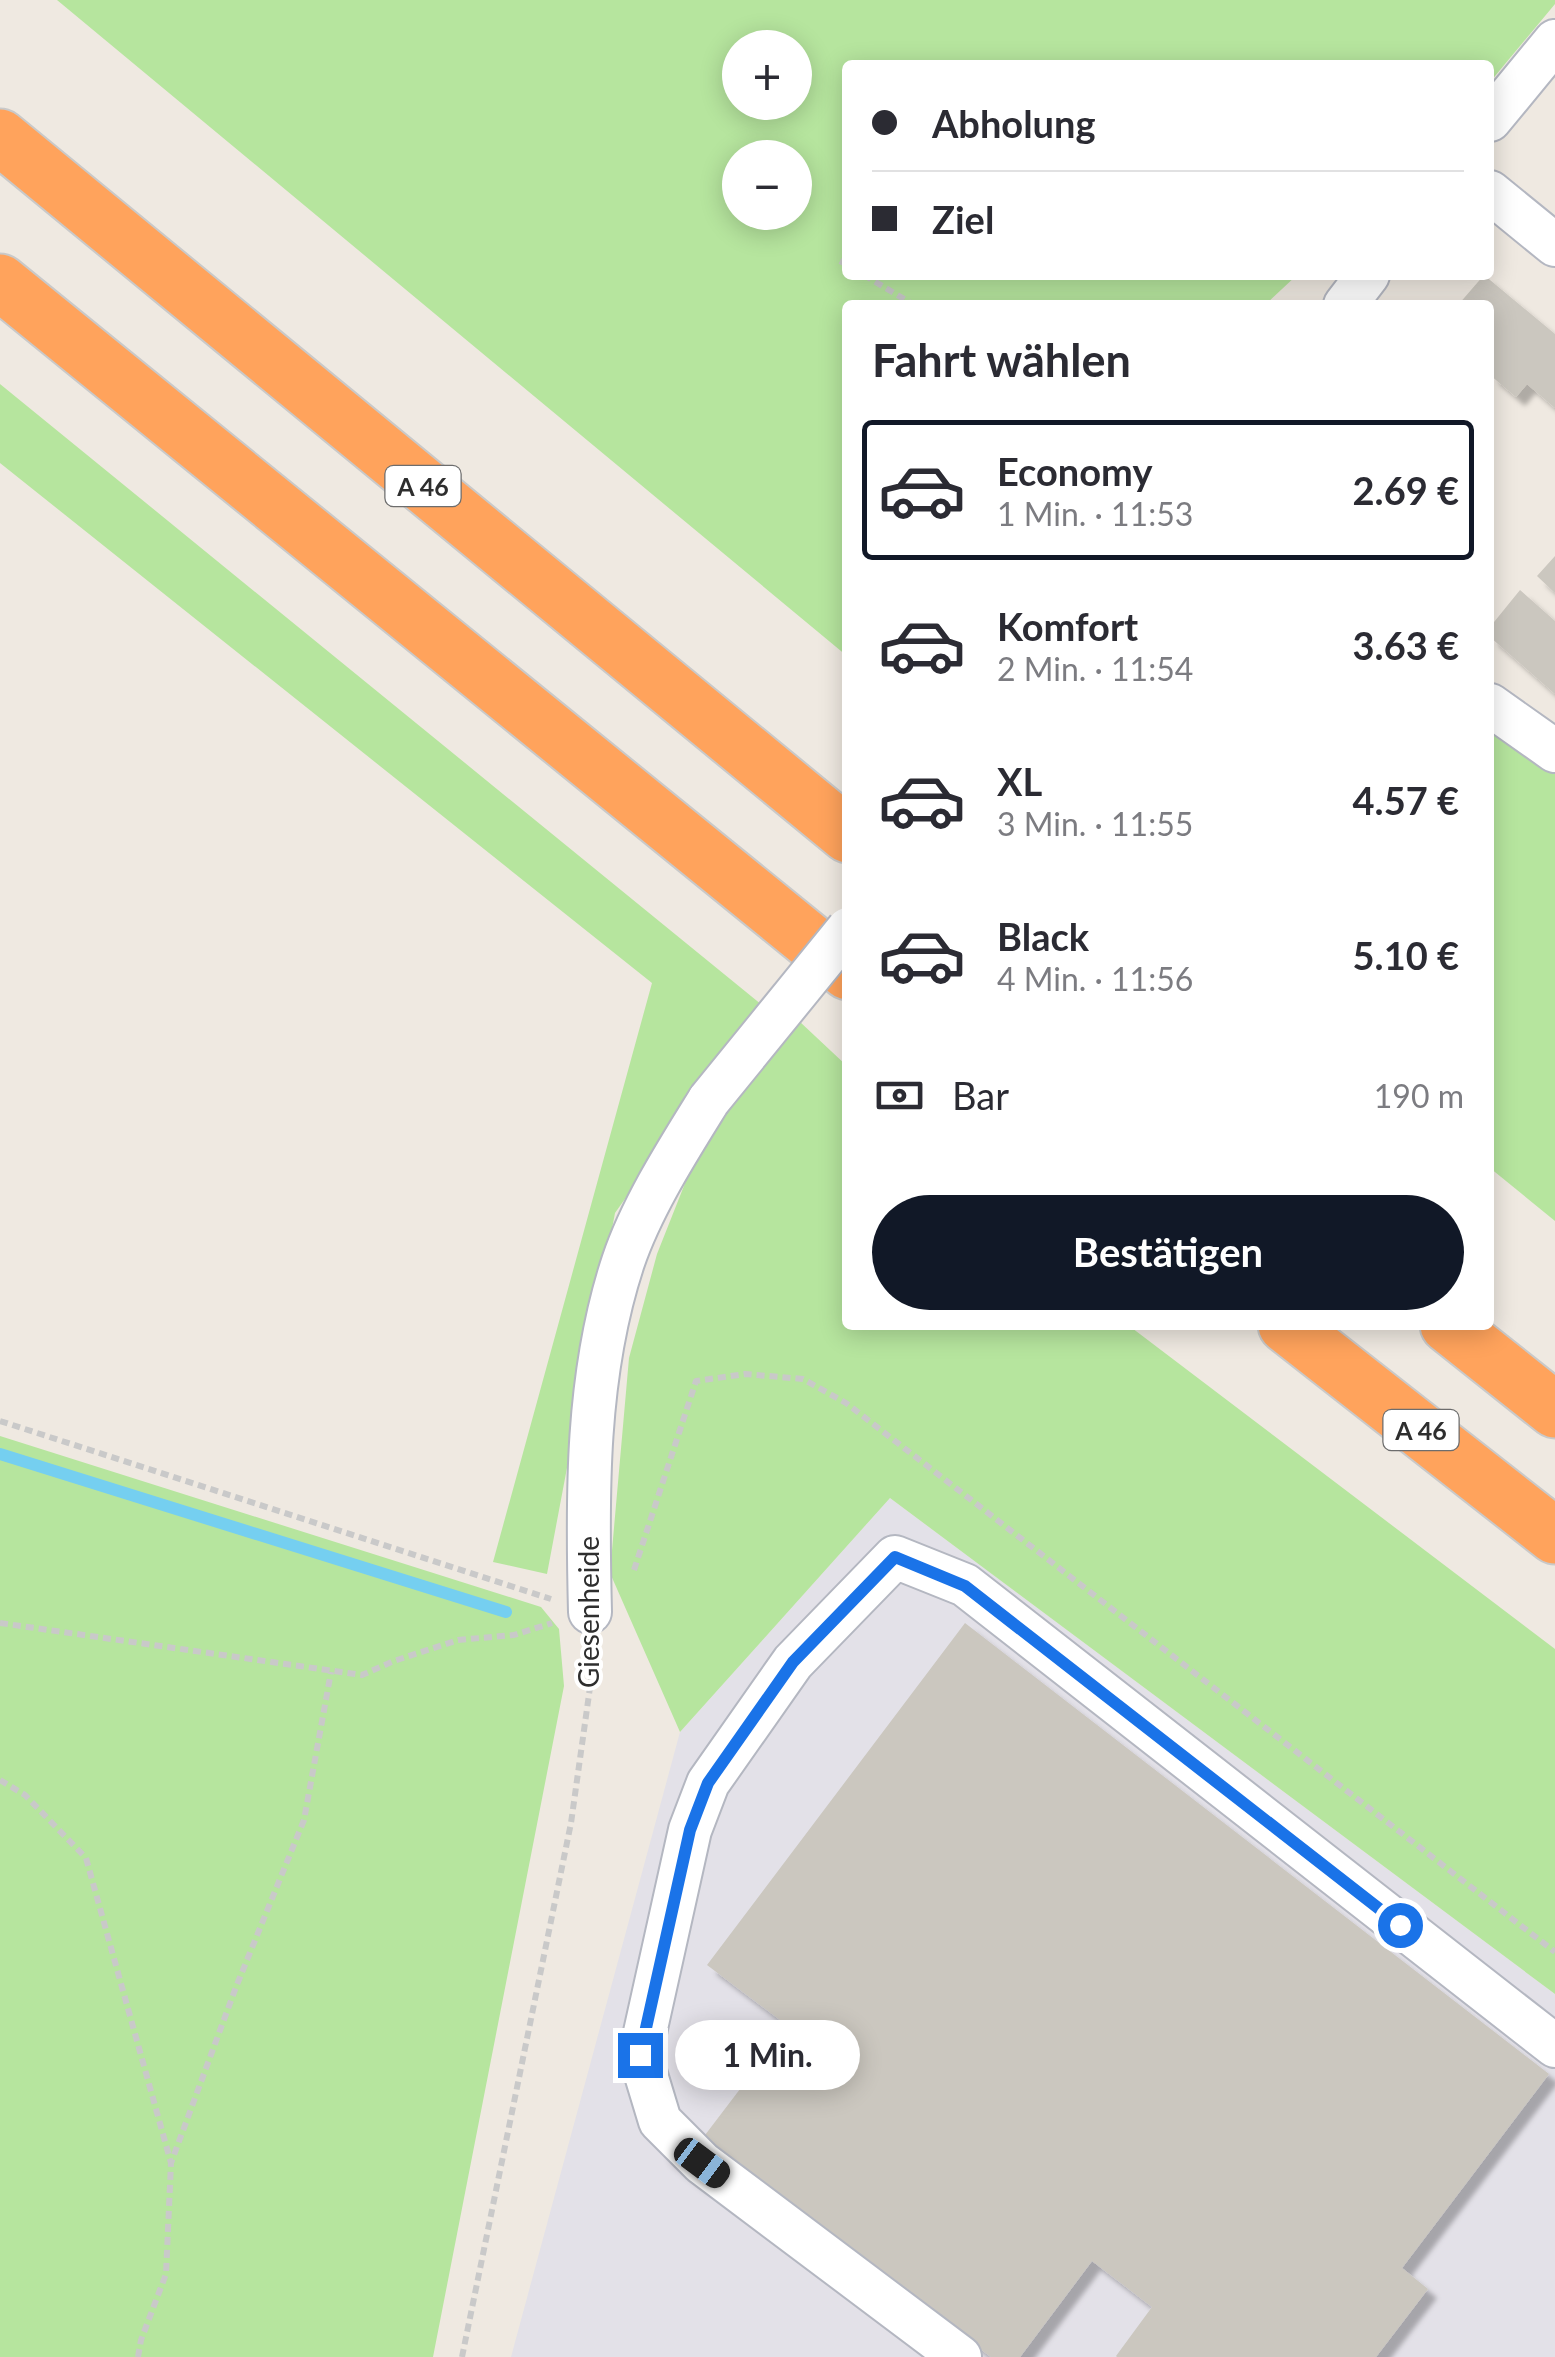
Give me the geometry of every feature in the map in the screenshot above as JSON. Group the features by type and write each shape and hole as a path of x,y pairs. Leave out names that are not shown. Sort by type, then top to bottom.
{"highway":[{"name":"A 46","path":"0,136 842,830"},
{"path":"0,282 842,967"},
{"name":"A 46","path":"1292,1330 1555,1536"},
{"path":"1454,1330 1555,1410"}],"street":[{"path":"1494,115 1555,40"},
{"path":"1494,195 1555,245"},
{"path":"1349,300 1364,280"},
{"path":"1494,708 1555,751"},
{"name":"Giesenheide","path":"590,1612 588,1517 599,1359 624,1261 662,1176 709,1100 842,936"},
{"path":"960,2357 702,2163 660,2121 640,2055 690,1830 708,1783 793,1662 895,1557 965,1586 1555,2046"}],"path":[{"path":"872,280 906,300"},
{"path":"0,1623 362,1674 458,1640 514,1635 590,1612 625,1589 636,1566 696,1381 745,1374 804,1379 846,1403 1555,1952"},
{"path":"0,1421 590,1612"},
{"name":"Giesenheide","path":"462,2357 570,1823 592,1674 590,1612"},
{"path":"138,2357 166,2274 171,2164 304,1820 331,1672"},
{"path":"0,1780 25,1795 86,1858 171,2164"}],"shaded area":[{"path":"890,1498 1555,1994 1555,2357 511,2357 680,1732"}],"green space":[{"path":"57,0 1555,0 1494,77 1494,60 842,60 842,280 1292,280 1270,300 842,300 842,652"},
{"path":"0,384 762,1005 615,1213 547,1574 493,1562 652,983 0,463"},
{"path":"1494,729 1555,770 1555,1221 1494,1171"},
{"path":"799,1021 842,1061 842,1330 1135,1330 1555,1649 1555,1994 890,1498 680,1732 610,1573 629,1358 657,1254 699,1148"},
{"path":"0,1436 541,1607 559,1629 564,1686 433,2357 0,2357"}],"building":[{"path":"1480,280 1490,280 1555,334 1555,408 1527,384 1516,397 1494,378 1494,300 1462,300"},
{"path":"1555,556 1555,593 1537,576"},
{"path":"1520,590 1555,621 1555,694 1494,641 1494,622"},
{"path":"965,1623 1549,2074 1402,2268 1428,2289 1376,2357 1117,2357 1152,2307 1092,2261 1020,2357 991,2357 702,2139 788,2026 707,1965"}],"waterway":[{"path":"0,1454 506,1612"}],"route":[{"path":"640,2055 690,1830 708,1783 793,1662 895,1557 965,1586 1400,1925"}]}
